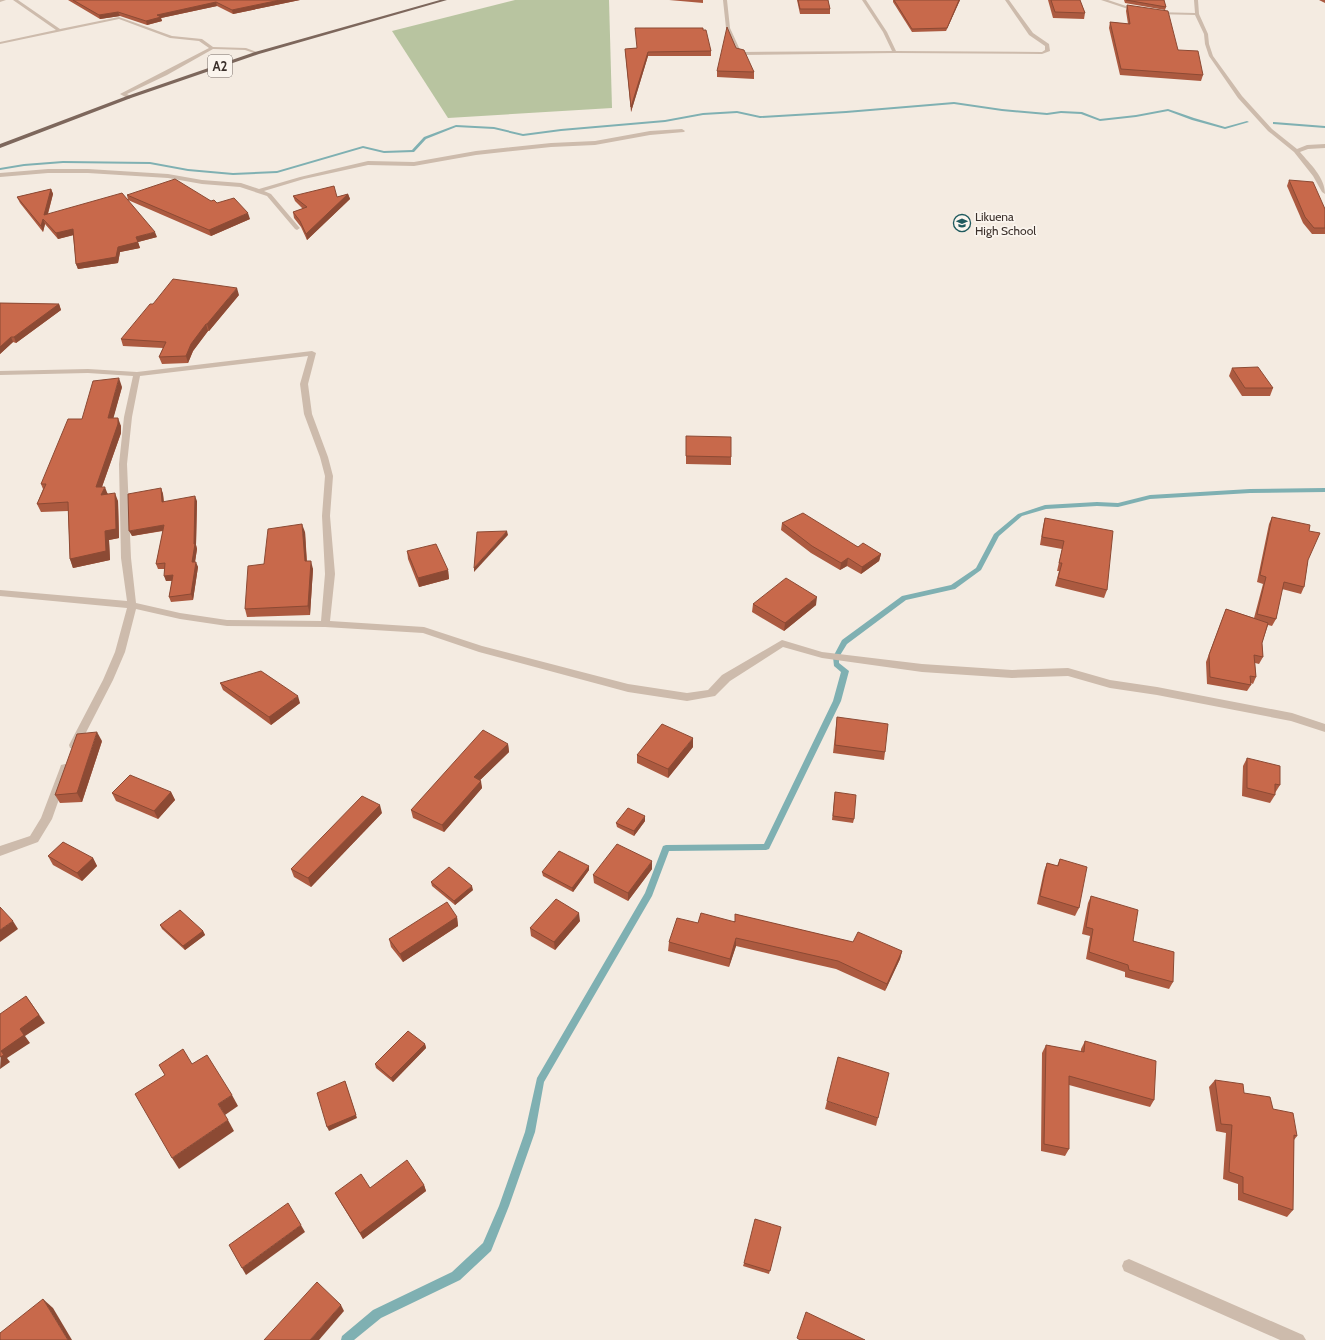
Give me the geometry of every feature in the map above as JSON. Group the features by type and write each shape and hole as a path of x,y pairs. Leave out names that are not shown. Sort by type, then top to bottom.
{"main road":[{"name":"A2","path":"0,146 129,98 257,53 445,0"}],"street":[{"path":"0,1 4,0"},
{"path":"15,0 59,30"},
{"path":"725,0 728,28 739,54 895,52 1042,53 1048,51 1047,45 1032,34 1008,0"},
{"path":"864,0 885,32 890,45 895,52"},
{"path":"1103,0 1140,11 1160,14 1197,14"},
{"path":"1196,0 1197,14 1206,34 1207,44 1211,56 1240,97 1270,130 1296,151 1316,175 1325,192"},
{"path":"0,43 120,18 149,30 172,37 200,40 212,48"},
{"path":"129,98 123,94 165,74 212,48 246,49 257,53"},
{"path":"259,191 302,178 368,163 425,163 476,153 551,145 595,143 650,133 682,131"},
{"path":"1296,151 1307,147 1325,146"},
{"path":"0,175 54,171 117,172 168,176 202,182 241,185 268,195 297,228"},
{"path":"0,373 88,371 137,374 312,353 304,384 308,414 324,457 329,476 326,516 330,574 325,624"},
{"path":"0,850 34,838 46,819 77,736 108,680 120,652 132,605 126,558 123,464 128,417 137,374"},
{"path":"0,592 132,605 180,616 227,623 325,624 424,630 479,649 628,688 687,697 711,693 726,678 782,643 822,655 922,668 1012,674 1068,672 1110,684 1158,691 1292,717 1325,728"},
{"path":"1129,1266 1298,1340"}],"green space":[{"path":"515,0 609,0 612,108 448,118 392,31"}],"building":[{"path":"73,0 280,0 232,10 216,2 157,15 161,17 146,21 118,12 99,15"},
{"path":"798,0 828,0 830,9 800,9"},
{"path":"894,0 959,0 947,28 912,29"},
{"path":"1051,0 1080,0 1085,13 1055,12"},
{"path":"1126,0 1164,0 1166,7"},
{"path":"1127,5 1168,11 1178,50 1198,51 1203,75 1121,69 1110,22 1130,24"},
{"path":"727,27 736,48 744,50 754,72 717,71"},
{"path":"635,28 703,28 703,30 706,30 711,51 648,52 631,107 625,49 637,48"},
{"path":"175,179 211,201 214,200 217,203 234,198 248,213 209,230 127,195"},
{"path":"1289,180 1313,182 1325,209 1325,228 1314,228 1305,217"},
{"path":"334,186 337,197 348,194 306,234 300,221 293,212 307,207 293,196"},
{"path":"51,189 44,215 122,193 155,232 136,237 138,242 118,247 116,257 76,264 73,229 56,233 43,219 41,226 17,197"},
{"path":"173,279 237,288 191,344 186,356 159,357 166,342 121,339 150,304 153,304"},
{"path":"0,303 59,304 14,337 11,337 0,347"},
{"path":"1258,367 1273,388 1245,388 1232,368"},
{"path":"119,378 108,418 118,418 118,424 96,487 105,487 101,495 115,493 116,529 105,531 106,551 70,559 68,502 37,504 46,484 41,484 68,419 82,419 93,381"},
{"path":"686,436 731,437 731,457 686,456"},
{"path":"161,488 162,502 195,496 195,544 192,562 196,562 191,594 169,597 173,575 164,576 165,563 156,564 164,525 129,531 128,494"},
{"path":"803,513 858,547 863,543 881,554 862,567 848,558 841,563 812,546 782,523"},
{"path":"1272,517 1310,525 1309,531 1320,533 1308,560 1304,587 1284,582 1276,619 1257,614 1266,577 1260,575"},
{"path":"1045,518 1113,531 1107,590 1058,578 1062,563 1059,563 1064,541 1042,537"},
{"path":"302,524 305,561 311,561 308,606 245,609 248,566 264,564 268,529"},
{"path":"507,531 474,568 477,532"},
{"path":"436,544 448,570 418,578 407,551"},
{"path":"786,578 817,597 785,623 753,604"},
{"path":"1226,609 1268,623 1262,643 1263,657 1254,655 1256,677 1250,676 1251,685 1210,677 1209,655"},
{"path":"261,671 298,696 269,717 220,683"},
{"path":"837,717 888,724 885,752 835,745"},
{"path":"662,724 693,738 668,769 637,755"},
{"path":"483,730 508,744 474,777 481,781 442,825 411,810"},
{"path":"97,732 77,793 55,795 77,734"},
{"path":"1247,758 1280,766 1280,785 1275,784 1275,795 1247,788"},
{"path":"130,775 171,792 154,811 112,793"},
{"path":"835,792 856,795 854,819 833,816"},
{"path":"362,796 380,805 308,878 291,869"},
{"path":"628,808 645,816 634,831 616,823"},
{"path":"63,842 93,858 77,873 48,856"},
{"path":"617,844 652,861 628,893 593,875"},
{"path":"559,851 589,866 572,888 542,872"},
{"path":"1060,859 1087,867 1079,908 1040,896 1047,863 1058,866"},
{"path":"449,867 472,886 454,901 431,882"},
{"path":"1091,896 1138,910 1133,941 1174,952 1173,982 1129,970 1128,965 1089,952 1093,929 1086,927"},
{"path":"556,899 579,913 554,942 530,928"},
{"path":"447,902 457,917 400,954 389,939"},
{"path":"0,907 13,921 0,930"},
{"path":"180,910 203,931 183,946 160,925"},
{"path":"701,913 735,922 735,914 853,942 858,932 902,951 887,984 838,961 736,938 730,959 669,942 677,918 698,923"},
{"path":"26,996 39,1015 20,1029 24,1035 1,1051 4,1055 0,1057 0,1014"},
{"path":"408,1031 425,1044 391,1078 375,1064"},
{"path":"1085,1041 1156,1061 1154,1100 1069,1076 1069,1149 1044,1144 1046,1045 1084,1052"},
{"path":"183,1049 192,1064 207,1055 232,1095 218,1104 228,1120 172,1158 135,1094 165,1075 159,1065"},
{"path":"838,1057 889,1073 878,1118 827,1101"},
{"path":"1215,1080 1243,1084 1244,1093 1270,1097 1273,1109 1293,1113 1297,1136 1294,1135 1293,1210 1243,1193 1243,1177 1229,1172 1232,1125 1221,1124"},
{"path":"345,1081 356,1115 327,1127 317,1093"},
{"path":"407,1160 424,1185 360,1233 335,1193 361,1174 370,1188"},
{"path":"288,1203 301,1225 242,1268 229,1245"},
{"path":"755,1219 781,1227 770,1271 744,1263"},
{"path":"317,1282 341,1305 310,1340 264,1340"},
{"path":"43,1299 68,1340 0,1340 0,1333"},
{"path":"806,1312 865,1340 800,1340 797,1338"}],"waterway":[{"path":"0,169 24,165 63,162 150,163 188,170 233,174 277,172 363,147 384,152 413,151 425,138 456,126 494,128 523,135 561,130 665,121 703,114 737,112 760,117 846,112 954,103 1002,110 1047,114 1061,112 1082,113 1100,120 1136,116 1168,110 1225,128 1247,122"},
{"path":"1274,123 1325,127"},
{"path":"346,1340 377,1314 456,1276 487,1247 504,1206 530,1132 540,1081 649,894 666,848 766,847 837,701 845,671 836,664 836,657 844,642 904,598 953,587 979,569 996,535 1020,515 1045,507 1097,504 1118,505 1150,497 1250,491 1325,490"}],"place":[{"name":"Likuena High School","path":"962,223"}]}
